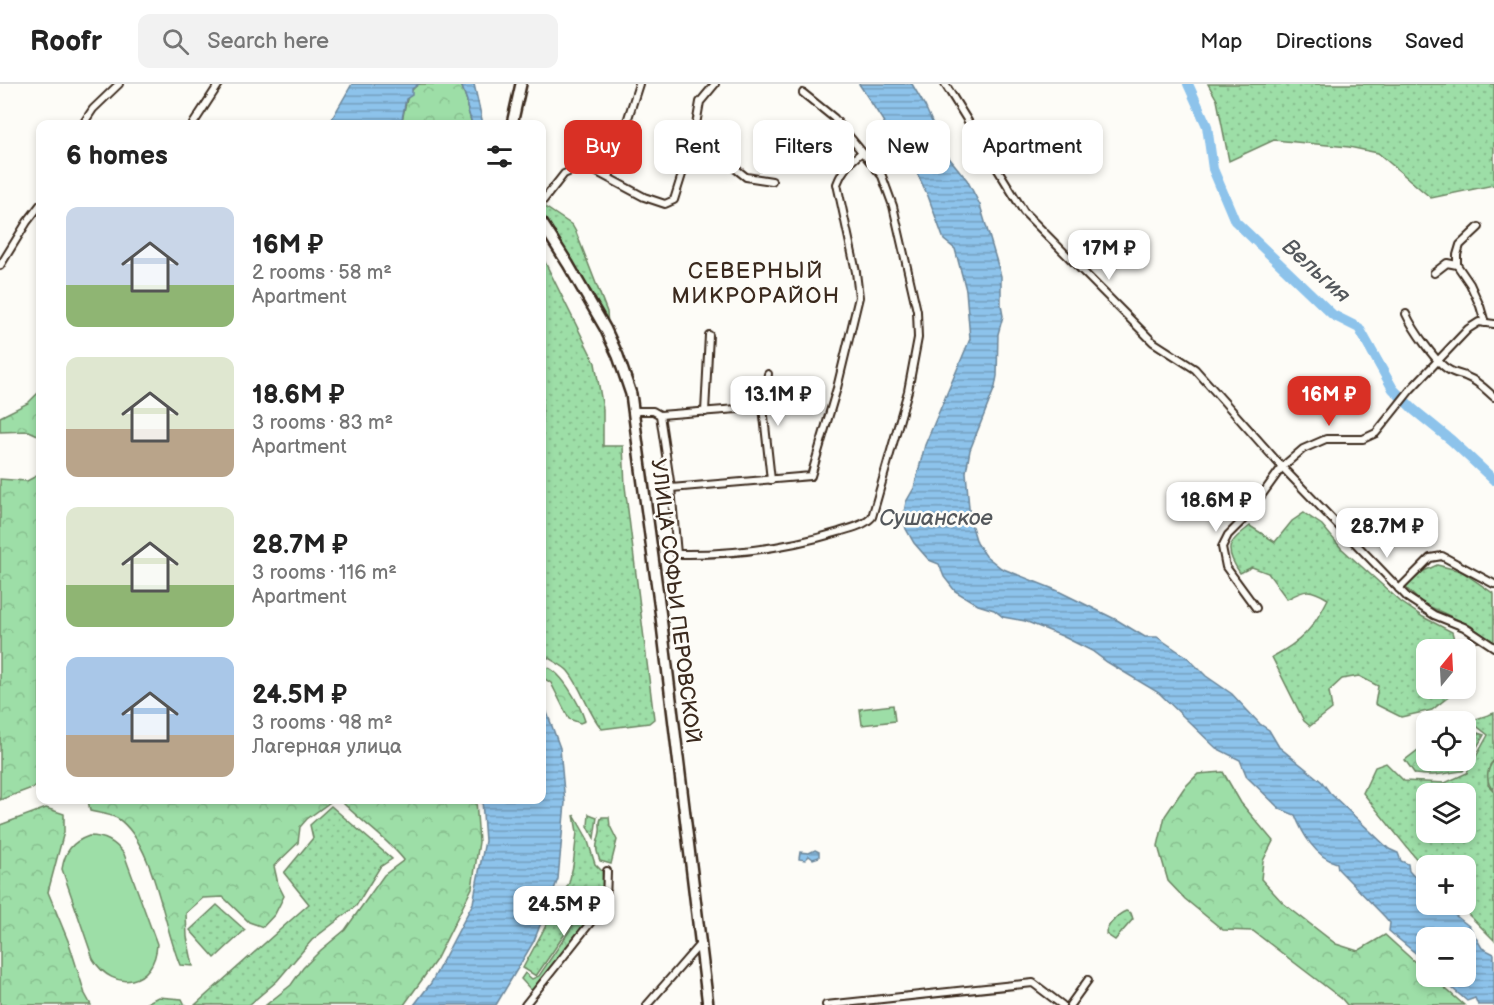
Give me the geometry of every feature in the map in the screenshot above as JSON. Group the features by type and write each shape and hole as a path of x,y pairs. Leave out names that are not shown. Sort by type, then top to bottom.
{"main road":[{"path":"513,120 521,84"},
{"name":"УЛИЦА СОФЬИ ПЕРОВСКОЙ","path":"546,229 605,328 625,373 634,411 708,1005"}],"street":[{"path":"86,120 93,109 119,84"},
{"path":"196,120 219,84"},
{"path":"609,177 639,84"},
{"path":"697,120 700,102 715,84"},
{"path":"945,84 1024,213 1153,342 1195,369 1282,467 1408,598 1434,615 1464,627 1494,647"},
{"path":"660,415 677,554 718,554 809,541 853,528 867,522 872,517 908,392 918,338 917,311 893,207 882,176 834,118 803,93"},
{"path":"670,488 811,476 837,388 859,297 856,272 837,184 841,173 861,153"},
{"path":"546,196 564,174 584,165 644,197 665,204 674,200 682,174"},
{"path":"741,173 746,177 772,181"},
{"path":"0,266 36,211"},
{"path":"1479,227 1460,245 1457,265 1475,295 1485,323"},
{"path":"1434,273 1447,263 1457,265"},
{"path":"1406,314 1420,338 1438,361 1450,371 1475,381 1494,397"},
{"path":"1256,608 1226,567 1222,548 1228,535 1246,517 1282,467 1303,449 1326,439 1363,439 1376,433 1411,389 1468,329 1479,322 1494,324"},
{"path":"705,412 709,335"},
{"path":"768,374 763,407 771,480"},
{"path":"634,411 653,411 660,415 763,407"},
{"path":"1399,589 1430,558 1442,556 1494,584"},
{"path":"525,1005 606,903 607,871"},
{"path":"647,1005 700,944"},
{"path":"1070,1005 1088,980"},
{"path":"826,1005 1033,983 1062,1005"}],"green space":[{"path":"419,84 461,84 471,120 402,120 406,102"},
{"path":"1208,84 1494,84 1494,185 1431,198 1378,153 1349,147 1274,140 1229,161 1217,100"},
{"path":"546,208 572,225 576,232 607,312 608,327 546,220"},
{"path":"546,264 595,363 603,409 603,446 623,446 625,486 654,719 649,723 602,729 568,671 546,656"},
{"path":"36,395 36,434 29,431 0,432 0,417 28,403"},
{"path":"36,476 36,786 0,800 0,479 27,481"},
{"path":"1304,513 1322,525 1341,548 1401,602 1452,632 1454,639 1416,639 1416,699 1446,699 1432,710 1416,711 1416,714 1401,717 1375,704 1378,686 1359,676 1342,679 1329,691 1332,709 1310,726 1304,721 1272,657 1306,633 1328,599 1308,591 1287,599 1268,573 1252,567 1240,573 1230,552 1233,542 1250,526 1275,542 1292,521"},
{"path":"1437,565 1461,571 1494,594 1494,643 1471,626 1422,603 1405,587 1424,571"},
{"path":"546,667 562,680 574,697 585,721 580,723 569,719 551,683 546,680"},
{"path":"893,705 895,721 862,725 860,709"},
{"path":"1494,713 1494,760 1490,765 1488,785 1494,791 1494,940 1469,915 1476,915 1476,855 1416,855 1416,859 1363,793 1375,767 1386,763 1404,781 1445,783 1468,771 1476,771 1476,757 1488,735 1476,726 1476,719"},
{"path":"1476,733 1484,735 1476,749"},
{"path":"1416,752 1416,771 1463,771 1434,775 1415,774 1405,760"},
{"path":"1494,760 1494,791 1489,784 1488,776 1489,768"},
{"path":"1223,772 1241,803 1273,841 1263,861 1261,879 1283,903 1336,944 1358,951 1385,935 1416,963 1416,987 1443,987 1464,1005 1347,1005 1253,931 1223,930 1185,899 1168,881 1158,846 1165,816 1184,788 1198,774"},
{"path":"89,804 328,804 300,827 298,843 274,866 278,884 284,896 275,914 263,927 249,922 223,897 203,898 186,913 187,937 193,966 180,965 149,865 140,845 130,830 117,818 90,811"},
{"path":"344,804 476,804 479,842 472,888 436,960 404,1005 266,1005 291,985 303,968 345,930 384,875 404,860"},
{"path":"331,806 392,859 380,867 356,906 312,940 277,981 249,1005 195,1005 309,904 284,873 313,838 310,825"},
{"path":"46,808 64,814 64,832 48,892 91,1005 0,1005 0,825"},
{"path":"589,814 597,817 594,838 588,826"},
{"path":"574,815 587,838 595,864 602,871 603,893 594,896 575,919 536,976 523,968 569,883 577,832"},
{"path":"602,817 609,817 610,826 617,840 611,864 600,861 597,851"},
{"path":"89,836 109,840 124,854 157,944 155,958 149,969 132,980 112,977 93,959 62,869 70,848"},
{"path":"217,905 245,930 215,958 190,930"},
{"path":"1126,911 1131,913 1133,919 1115,940 1106,934 1108,927"},
{"path":"589,912 589,920 531,990 521,979 525,973 532,979 539,976 574,924"},
{"path":"158,997 182,999 185,1005 143,1005"}],"water":[{"path":"352,84 419,84 412,89 412,95 406,99 402,120 331,120"},
{"path":"461,84 474,84 482,120 471,120"},
{"name":"Сушанское","path":"859,84 912,84 931,120 882,120"},
{"name":"Сушанское","path":"950,159 967,180 980,205 1001,276 1003,316 998,334 997,376 995,387 970,450 966,472 970,520 977,543 986,556 1001,568 1056,590 1117,620 1145,637 1157,637 1188,658 1206,676 1232,694 1260,724 1269,730 1279,747 1322,782 1330,793 1389,849 1398,853 1401,861 1408,864 1409,871 1416,878 1416,915 1455,915 1470,927 1416,927 1416,954 1389,931 1390,923 1338,869 1337,863 1316,850 1306,837 1295,815 1280,809 1247,777 1240,760 1216,748 1159,693 1092,651 1062,636 1025,621 1003,617 994,610 978,605 955,591 944,577 939,564 929,560 914,543 906,529 903,517 906,502 914,488 925,445 970,339 966,290 955,249 944,240 917,174 950,174"},
{"path":"546,710 560,748 565,803 558,879 534,941 496,1005 414,1005 431,983 473,903 485,841 482,804 546,804"},
{"path":"815,850 819,852 819,857 813,859 809,856 805,860 799,859 800,852 809,853"},
{"name":"Сушанское","path":"1476,938 1482,948 1494,954 1494,1005 1478,1005 1475,998 1467,1001 1451,987 1476,987"}],"waterway":[{"name":"Вельгия","path":"1188,84 1207,126 1213,169 1235,221 1333,315 1359,328 1393,389 1494,480"}],"district":[{"name":"СЕВЕРНЫЙ МИКРОРАЙОН","path":"756,282"}]}
